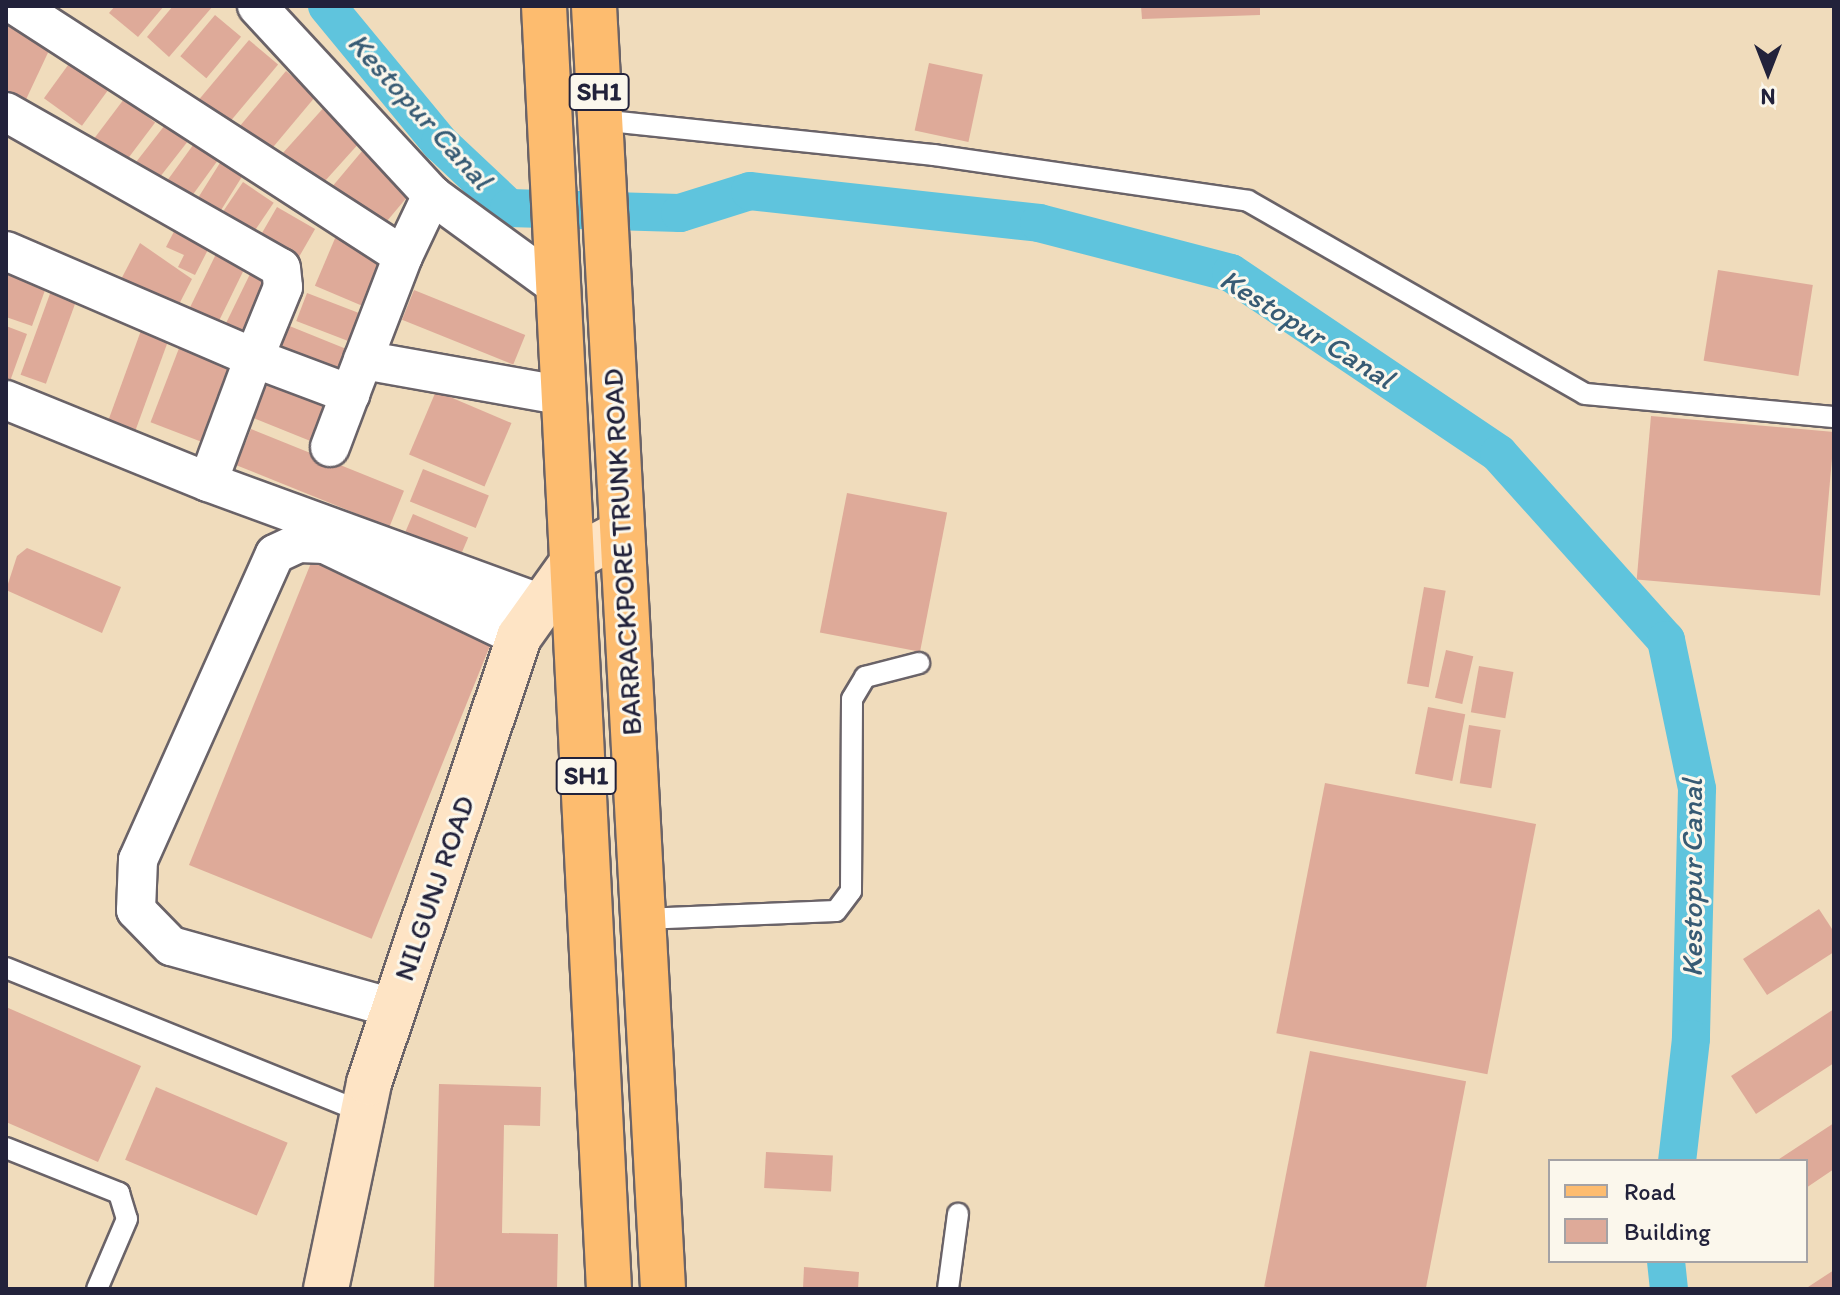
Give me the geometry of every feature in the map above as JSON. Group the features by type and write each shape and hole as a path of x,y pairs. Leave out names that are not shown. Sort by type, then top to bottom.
{"main road":[{"name":"BARRACKPORE TRUNK ROAD","path":"544,6 557,275 576,557 609,1289"},
{"name":"BARRACKPORE TRUNK ROAD","path":"594,6 663,1289"}],"street":[{"path":"257,6 432,195 557,275"},
{"path":"18,7 403,256"},
{"path":"6,112 281,268 283,287 208,482"},
{"path":"330,447 403,256 432,195"},
{"path":"6,251 254,358 356,377 565,396"},
{"path":"6,400 208,482 529,620"},
{"name":"NILGUNJ ROAD","path":"326,1289 363,1112 393,1008 529,620 576,557 621,533"},
{"path":"393,1008 171,946 136,910 138,860 275,554 299,543 325,544 529,620"}],"lane":[{"path":"600,120 934,155 1248,201 1585,394 1834,417"},
{"path":"643,919 836,911 851,891 852,699 865,677 919,663"},
{"path":"6,968 363,1112"},
{"path":"6,1148 119,1193 127,1219 97,1289"},
{"path":"948,1289 958,1214"}],"building":[{"path":"115,6 164,6 138,37 109,13"},
{"path":"173,6 213,6 169,57 147,37"},
{"path":"1141,6 1260,6 1260,15 1142,19"},
{"path":"215,15 241,37 206,78 180,56"},
{"path":"6,19 53,42 22,108 6,102"},
{"path":"249,40 278,64 225,128 196,104"},
{"path":"71,61 109,89 82,126 44,98"},
{"path":"929,63 983,74 968,142 915,130"},
{"path":"286,71 316,96 270,151 240,126"},
{"path":"124,99 155,122 117,174 85,150"},
{"path":"327,104 364,137 316,191 279,158"},
{"path":"165,125 187,142 151,189 129,171"},
{"path":"196,141 219,158 187,203 164,185"},
{"path":"368,144 417,185 377,233 328,191"},
{"path":"223,158 245,172 218,215 196,201"},
{"path":"243,182 274,203 250,238 220,217"},
{"path":"277,207 315,229 295,265 256,243"},
{"path":"182,216 216,234 195,275 178,267 184,255 166,247"},
{"path":"336,236 388,258 367,308 315,286"},
{"path":"140,243 192,279 173,316 117,287"},
{"path":"216,254 245,268 214,331 185,317"},
{"path":"6,266 48,282 32,326 6,317"},
{"path":"1718,270 1813,285 1798,376 1704,361"},
{"path":"251,272 276,284 245,348 220,336"},
{"path":"414,290 525,335 513,365 402,320"},
{"path":"51,291 76,300 46,384 21,375"},
{"path":"307,293 369,317 358,345 296,321"},
{"path":"143,325 170,335 136,430 108,420"},
{"path":"287,325 354,352 343,378 277,351"},
{"path":"6,326 27,334 9,384 6,383"},
{"path":"181,343 237,365 207,444 151,422"},
{"path":"257,373 334,404 318,444 241,413"},
{"path":"436,391 511,423 485,487 409,455"},
{"path":"1651,416 1834,432 1820,595 1637,579"},
{"path":"251,429 404,491 389,527 236,465"},
{"path":"423,469 489,496 476,528 410,501"},
{"path":"847,493 947,512 920,652 820,632"},
{"path":"413,514 468,537 457,565 401,542"},
{"path":"27,548 121,587 102,633 6,590 17,556"},
{"path":"313,558 496,632 372,939 189,865"},
{"path":"1424,587 1446,591 1429,687 1407,684"},
{"path":"1446,650 1473,656 1462,704 1435,698"},
{"path":"1479,666 1513,672 1505,718 1471,712"},
{"path":"1428,707 1465,714 1452,781 1415,774"},
{"path":"1469,725 1501,730 1491,788 1460,783"},
{"path":"1325,783 1536,824 1487,1074 1276,1033"},
{"path":"1819,909 1834,932 1834,952 1767,995 1743,959"},
{"path":"6,1007 141,1066 98,1162 6,1122"},
{"path":"1834,1009 1834,1063 1756,1114 1731,1076"},
{"path":"1310,1051 1466,1081 1426,1289 1264,1287"},
{"path":"439,1084 541,1087 540,1126 504,1125 502,1233 558,1234 557,1289 434,1289"},
{"path":"156,1087 288,1143 257,1216 125,1160"},
{"path":"1834,1123 1834,1169 1808,1187 1808,1159 1779,1159"},
{"path":"766,1152 833,1156 831,1191 764,1188"},
{"path":"804,1267 859,1272 858,1289 803,1289"},
{"path":"1834,1270 1834,1289 1805,1289"}],"waterway":[{"name":"Kestopur Canal","path":"327,6 440,143 509,208 680,213 750,191 1039,223 1231,273 1499,454 1666,640 1697,789 1691,1039 1677,1159"},
{"name":"Kestopur Canal","path":"1666,1263 1669,1289"}]}
